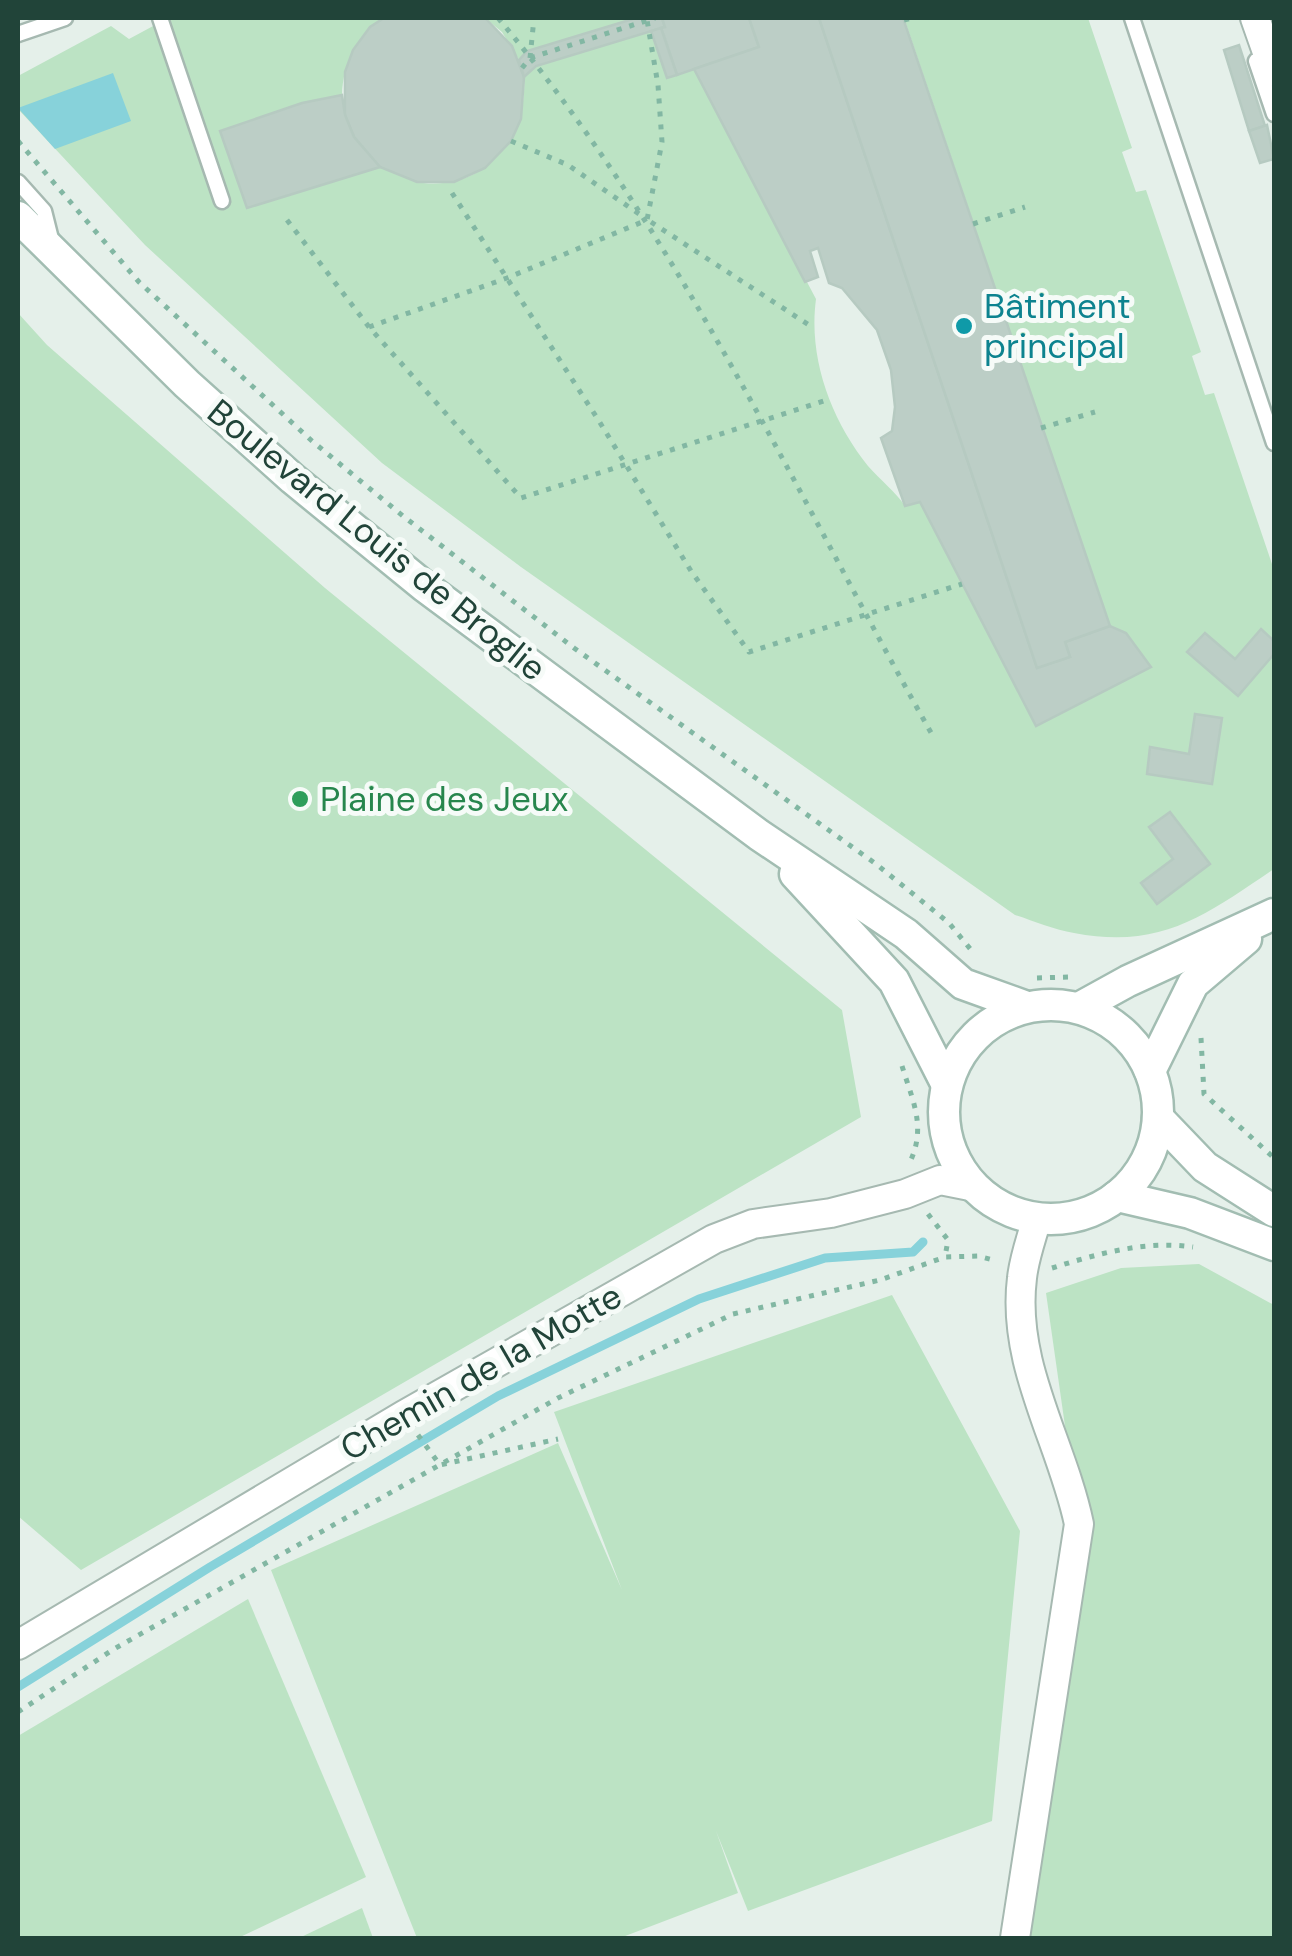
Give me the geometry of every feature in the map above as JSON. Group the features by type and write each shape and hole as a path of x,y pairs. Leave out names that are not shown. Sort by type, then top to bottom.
{"main road":[{"name":"Boulevard Louis de Broglie","path":"18,218 187,384 293,479 424,586 759,835 906,934 964,984 1028,993"},
{"name":"Boulevard Louis de Broglie","path":"759,835 894,981 947,1085"},
{"path":"1079,1008 1128,981 1274,915"},
{"path":"1150,1071 1193,984 1274,915"},
{"path":"1028,993 1079,1008 1114,1025 1141,1054 1150,1071 1158,1118 1150,1154 1130,1184 1116,1196 1078,1215 1036,1218 1003,1208 963,1174 948,1141 944,1105 947,1085 976,1035 1028,993"},
{"path":"1158,1118 1205,1167 1274,1211"},
{"path":"1116,1196 1190,1213 1274,1245"}],"street":[{"path":"1255,18 1274,72"},
{"name":"Chemin de la Motte","path":"18,1645 404,1415 714,1239 753,1224 831,1213 905,1194 940,1180 974,1187"},
{"path":"1015,1938 1079,1524 1071,1485 1023,1344 1022,1279 1036,1218"}],"lane":[{"path":"18,34 66,18"},
{"path":"160,18 222,201"},
{"path":"1132,18 1274,443"},
{"path":"1241,18 1274,114"},
{"path":"18,182 44,211 56,258"}],"path":[{"path":"498,18 647,220 934,738"},
{"path":"522,68 530,58 534,18"},
{"path":"530,58 651,19 662,142 647,220"},
{"path":"18,141 139,282 312,441 574,648 876,864 949,923 969,945 975,959"},
{"path":"511,141 568,166 812,326"},
{"path":"452,193 691,571 750,652 962,584"},
{"path":"972,224 1025,207"},
{"path":"287,220 369,327 521,498 830,398"},
{"path":"369,327 507,278 647,220"},
{"path":"1040,428 1095,412"},
{"path":"1028,993 1080,978"},
{"path":"1204,1028 1199,1044 1204,1094 1274,1158"},
{"path":"18,1712 114,1650 558,1398 733,1314 865,1284 945,1257 978,1256 1047,1270 1109,1252 1162,1245 1204,1249"},
{"path":"414,1429 440,1465"},
{"path":"440,1465 558,1439"}],"green space":[{"path":"168,18 384,18 353,51 342,95 302,103 221,131 247,208 377,167 423,183 466,178 499,155 510,138 519,119 524,77 536,66 661,28 676,74 694,69 816,299 819,366 843,429 868,466 905,506 920,502 1037,725 1150,667 1126,633 1110,626 904,18 1088,18 1132,148 1122,152 1136,192 1146,190 1201,352 1192,356 1205,395 1214,393 1274,570 1274,869 1204,914 1181,925 1132,937 1067,932 1015,915 521,567 382,463 145,245 18,109 18,76 111,26 129,39"},
{"path":"485,18 636,18 527,51 519,60 502,32"},
{"name":"Plaine des Jeux","path":"18,313 47,345 325,588 842,1010 861,1117 81,1570 18,1516"},
{"path":"1199,1264 1274,1305 1274,1938 1015,1938 1079,1524 1046,1293 1121,1268"},
{"path":"892,1295 1020,1531 992,1821 748,1911 716,1831 738,1893 620,1938 417,1938 271,1570 558,1443 622,1590 554,1412"},
{"path":"248,1599 366,1877 238,1938 18,1938 18,1736"},
{"path":"362,1908 373,1938 299,1938"}],"water":[{"path":"113,73 131,121 55,149 18,108"}],"building":[{"path":"384,18 485,18 512,46 524,77 521,119 511,141 485,168 454,182 417,182 380,167 354,137 345,115 345,72 353,50 370,27"},
{"path":"636,18 662,18 665,27 536,66 524,77 519,60 527,51"},
{"path":"662,18 749,18 759,47 677,75 661,28 665,27"},
{"path":"749,18 819,18 1037,668 1070,657 1065,642 1110,626 1126,633 1151,667 1036,726 920,502 905,506 881,438 892,431 895,407 891,370 877,330 842,288 829,283 818,248 810,251 818,277 805,282 694,69 759,47"},
{"name":"Bâtiment principal","path":"819,18 903,18 1110,626 1065,642 1070,657 1037,668"},
{"path":"661,28 677,75 667,78 651,31"},
{"path":"1239,45 1265,126 1249,131 1224,50"},
{"path":"342,95 354,137 380,167 247,208 220,131 302,103"},
{"path":"1267,125 1274,159 1260,163 1249,131"},
{"path":"1261,629 1274,641 1274,654 1238,696 1187,652 1205,633 1235,659"},
{"path":"1195,714 1222,718 1212,784 1147,774 1150,747 1189,754"},
{"path":"1170,812 1210,864 1157,904 1141,883 1173,859 1149,827"}],"waterway":[{"path":"18,1687 210,1567 498,1396 699,1299 825,1258 913,1252 923,1242"}],"place":[{"name":"Bâtiment principal","path":"964,326"},
{"name":"Plaine des Jeux","path":"300,799"}]}
